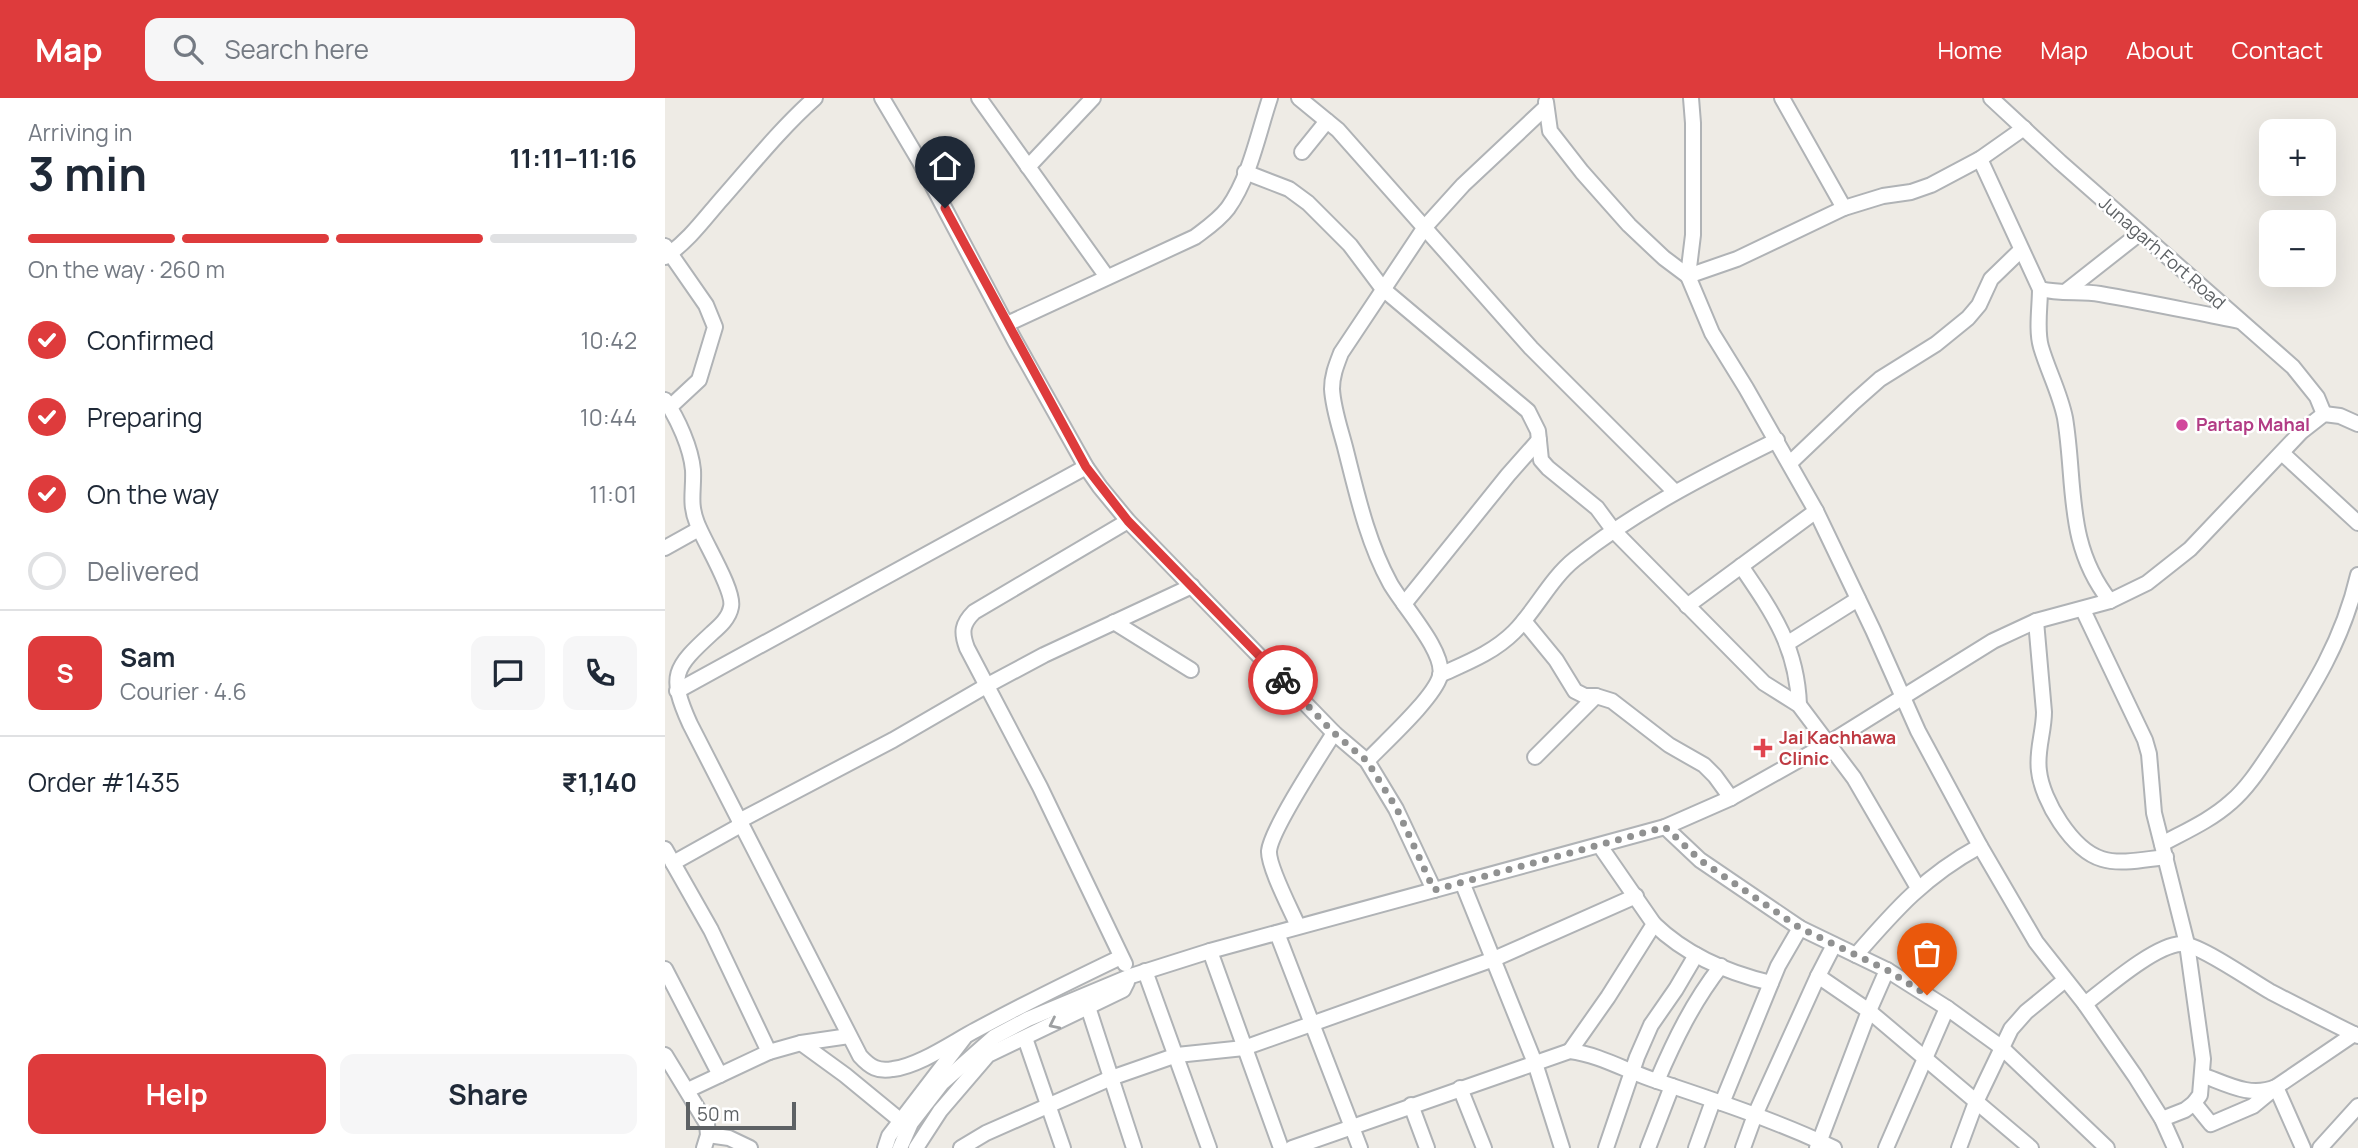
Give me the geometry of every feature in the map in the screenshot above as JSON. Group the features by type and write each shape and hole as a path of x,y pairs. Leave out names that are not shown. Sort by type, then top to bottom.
{"street":[{"path":"815,98 688,239 667,252 706,305 715,327 699,380 667,404 689,452 693,471 690,501 699,529 728,587 732,605 728,617 682,663 673,686 849,1035 860,1056 869,1065 879,1070 896,1069 1121,957"},
{"path":"882,98 920,162 1086,467 1128,521 1334,733 1367,761 1397,809 1434,890"},
{"path":"979,98 1107,277"},
{"path":"1028,167 1093,98"},
{"path":"1007,324 1195,237 1214,223 1228,209 1241,186 1270,98"},
{"path":"1299,98 1327,121 1370,164 1531,348 1675,492"},
{"path":"1691,98 1693,234 1688,276 1712,333 1777,440 1816,511 1902,699 1980,846 2036,942 2085,1003 2162,1119 2175,1148"},
{"path":"1782,98 1844,208"},
{"name":"Junagarh Fort Road","path":"1991,98 2304,379 2317,397 2324,414"},
{"path":"1546,102 1550,131 1582,173 1638,233 1670,264 1688,276"},
{"path":"1367,761 1432,691 1440,675 1439,662 1375,554 1332,390 1333,371 1341,354 1425,227 1546,102"},
{"path":"1302,152 1327,121"},
{"path":"1688,276 1737,259 1844,208 1883,195 1911,192 1931,185 1980,159 2024,128"},
{"path":"1980,159 2041,289 2041,346 2064,417 2079,540 2092,576 2110,601"},
{"path":"1245,172 1289,189 1308,203 1350,245 1383,289 1528,411 1538,431 1541,460 1548,468 1597,508 1614,531 1764,683 1799,705 1829,743 1887,830 1918,888"},
{"path":"2065,292 2140,233"},
{"path":"1790,463 1880,379 1936,344 1968,318 1979,305 1991,279 2021,250"},
{"path":"2041,289 2120,298 2241,322"},
{"path":"900,1148 911,1123 942,1083 994,1037 1028,1018 1131,976 1210,951 1665,827 1731,797 1829,743 1993,641 2036,621 2110,601 2147,583 2190,549 2301,432 2324,414 2340,416 2358,424"},
{"path":"1404,604 1539,440"},
{"path":"1440,675 1497,647 1524,621 1553,581 1573,560 1614,531 1675,492 1777,440"},
{"path":"2282,453 2358,523"},
{"path":"673,686 1086,467"},
{"path":"1687,606 1816,511"},
{"path":"1128,521 974,612 963,626 962,634 986,686 1040,787 1131,976"},
{"path":"665,548 699,529"},
{"path":"1741,566 1767,603 1788,643 1795,669 1799,705"},
{"path":"2036,621 2045,712 2039,749 2038,769 2041,785 2053,810 2074,841 2100,859 2114,862 2164,850 2233,801 2269,756 2318,679 2330,657 2358,575"},
{"path":"673,863 986,686 1192,586"},
{"path":"1788,643 1858,599"},
{"path":"2083,610 2145,740 2151,793 2187,944 2203,1059 2200,1095 2185,1110 2162,1119"},
{"path":"1524,621 1556,660 1575,691 1585,696 1612,701 1669,745 1704,765 1731,797"},
{"path":"1114,622 1191,670"},
{"path":"1535,758 1596,696"},
{"path":"1298,926 1272,866 1269,851 1283,818 1334,733"},
{"path":"1665,827 1700,860 1800,928 1887,970 2001,1047 2107,1148"},
{"path":"1600,846 1654,924 1671,940 1721,966 1771,983"},
{"path":"1856,956 1918,888 1952,861 1980,846"},
{"path":"665,849 711,930 769,1052"},
{"path":"1462,882 1535,1063 1562,1148"},
{"path":"961,1148 986,1133 1111,1078 1177,1055 1244,1048 1494,959 1636,896"},
{"path":"1570,1051 1654,924"},
{"path":"1696,1148 1787,949 1800,928"},
{"path":"1277,933 1360,1148"},
{"path":"2085,1003 2133,967 2170,946 2187,944 2356,1035"},
{"path":"1743,1148 1755,1115 1834,945"},
{"path":"1210,951 1281,1148"},
{"path":"1606,1148 1637,1057 1651,1025 1696,955"},
{"path":"1657,1081 1689,1012 1721,966"},
{"path":"665,969 720,1075"},
{"path":"1818,1145 1887,970"},
{"path":"1145,971 1209,1148"},
{"path":"916,1148 940,1111 988,1055 1122,990 1131,976"},
{"path":"1818,976 1869,1011 2031,1148"},
{"path":"1959,1148 1976,1102 2011,1029 2026,1012 2065,980"},
{"path":"1088,1007 1134,1148"},
{"path":"1886,1148 1947,1008"},
{"path":"688,1090 769,1052 801,1043 849,1035"},
{"path":"885,1148 889,1136 967,1035"},
{"path":"2194,1103 2211,1124 2253,1107 2276,1087 2356,1035"},
{"path":"1025,1038 1063,1148"},
{"path":"801,1043 901,1121"},
{"path":"1292,1148 1570,1051 1592,1056 1755,1115 1818,1145 1834,1148"},
{"path":"665,1055 707,1124 706,1141 729,1138 750,1148"},
{"path":"2202,1075 2252,1092 2276,1087"},
{"path":"1648,1148 1672,1086"},
{"path":"2276,1087 2303,1148"},
{"path":"1460,1088 1484,1148"},
{"path":"1411,1105 1427,1148"},
{"path":"2320,1148 2358,1106"}],"way so far":[{"path":"1283,680 1334,733 1367,761 1397,809 1434,890 1665,827 1700,860 1800,928 1887,970 1927,995"}],"place":[{"name":"Partap Mahal","path":"2182,425"},
{"name":"Jai Kachhawa Clinic","path":"1763,748"}],"route":[{"path":"945,208 1015,341 1100,487 1128,521 1283,680"}]}
